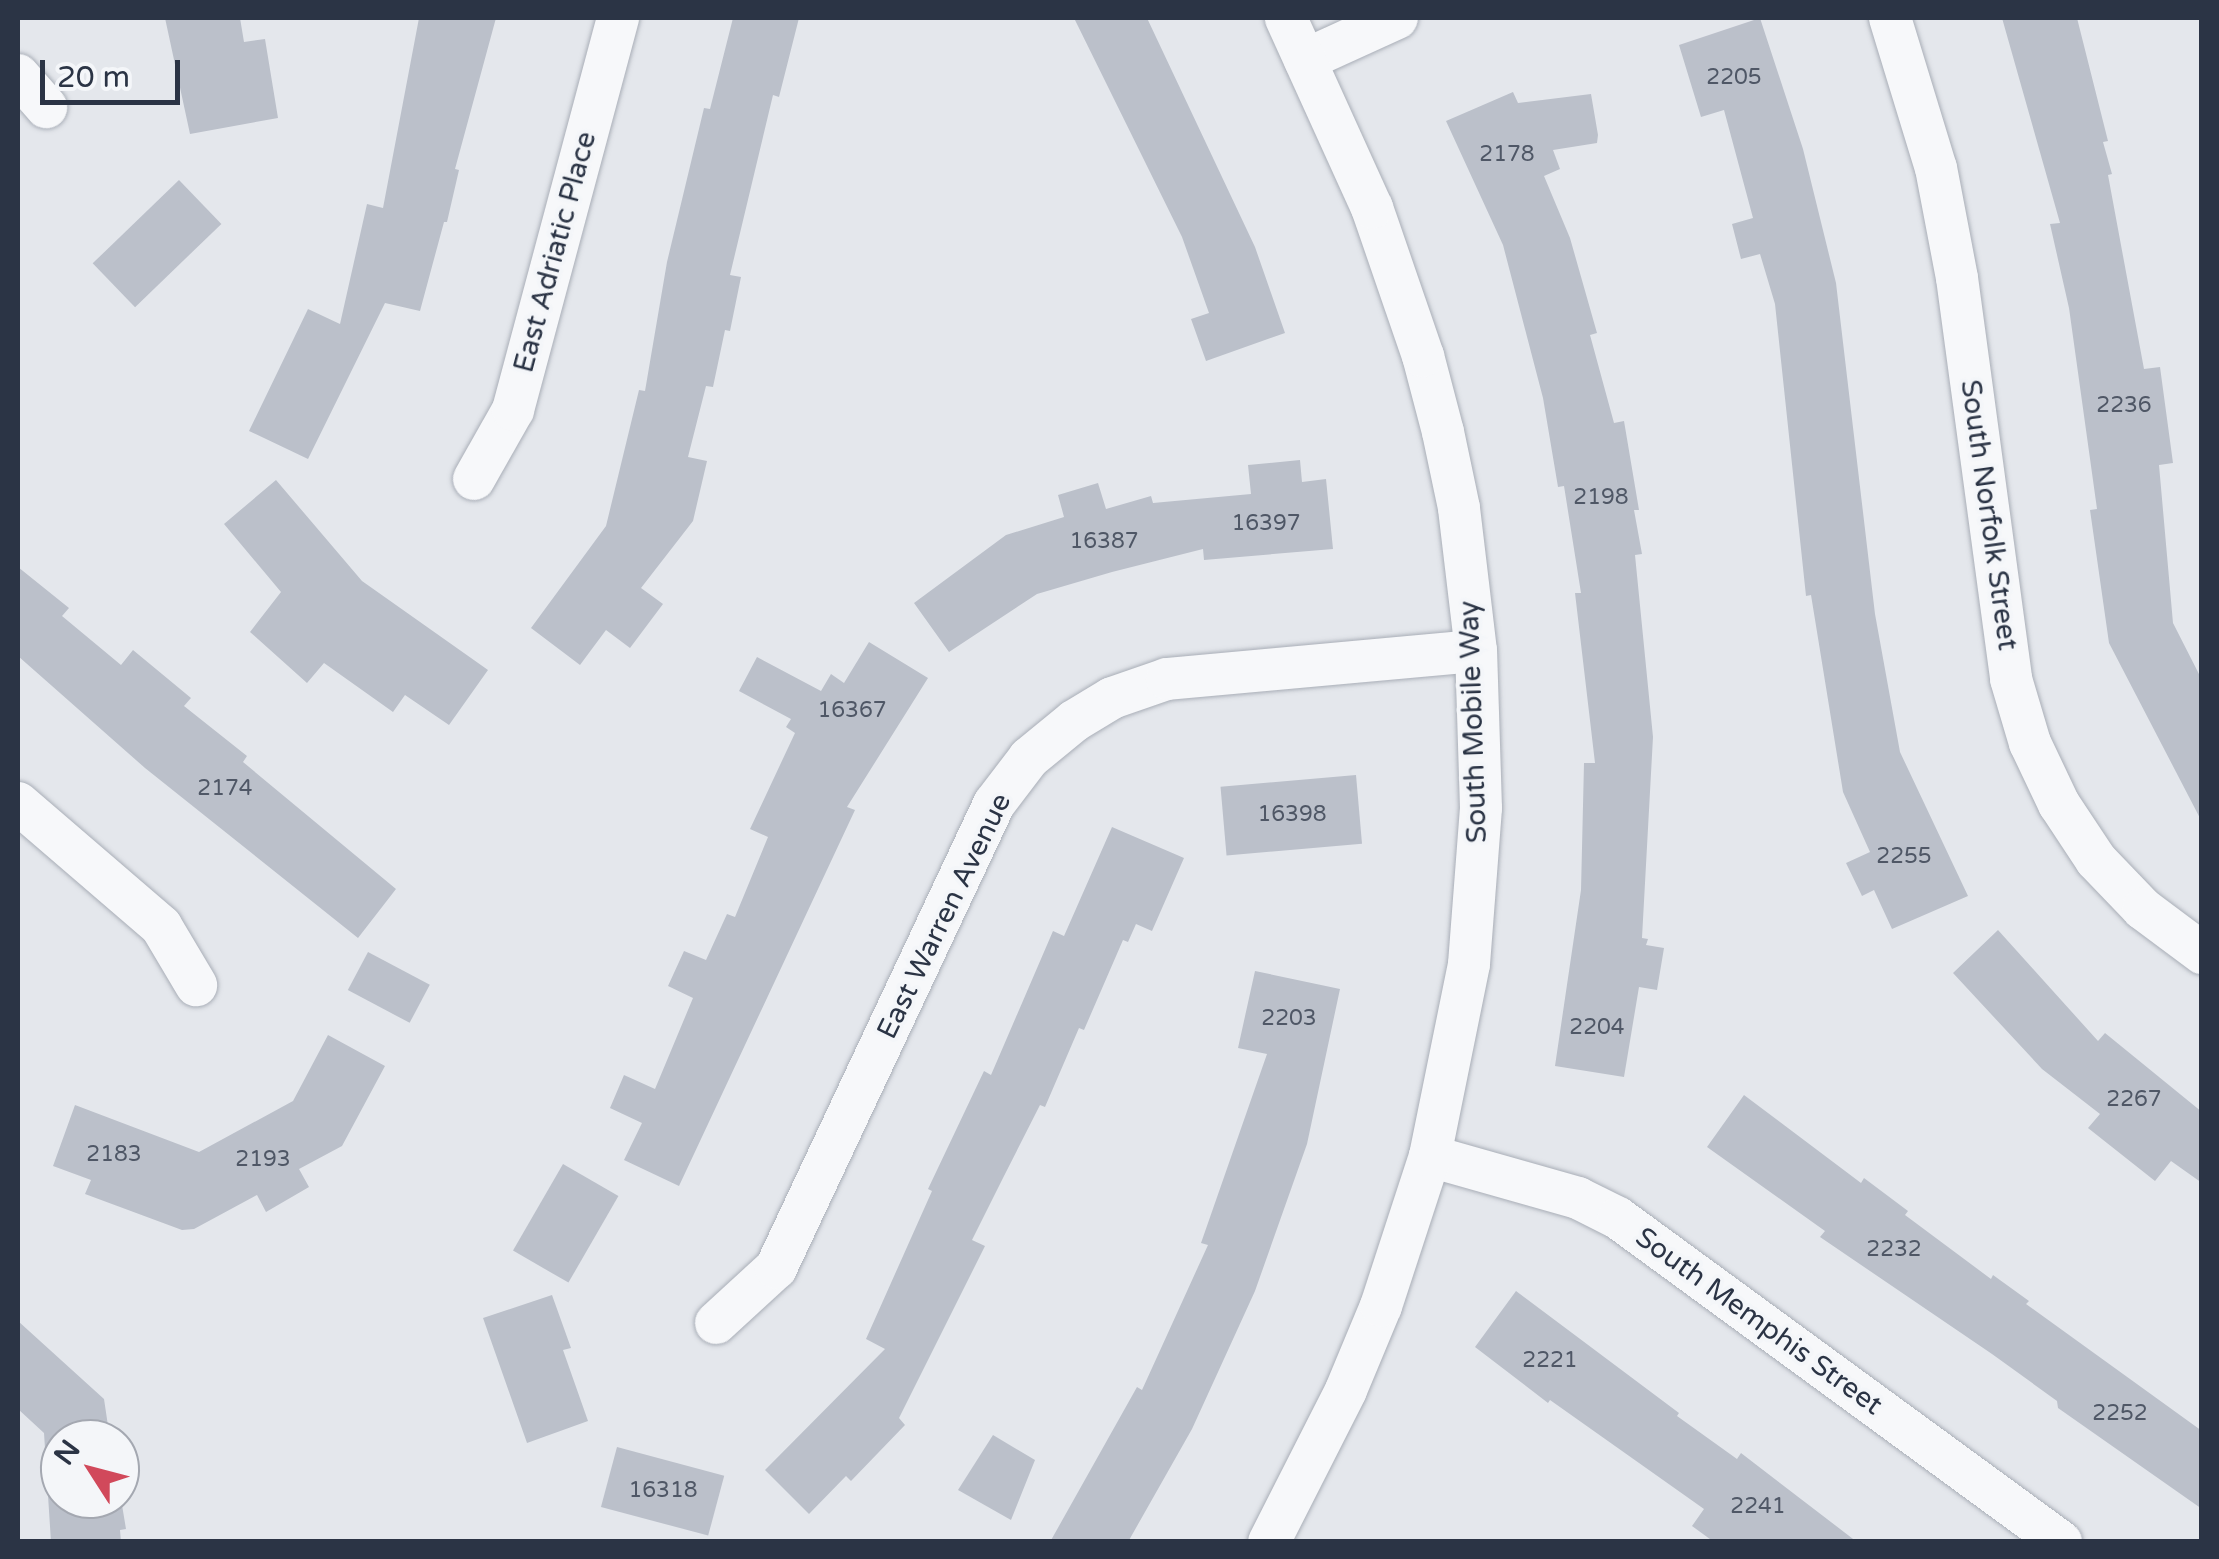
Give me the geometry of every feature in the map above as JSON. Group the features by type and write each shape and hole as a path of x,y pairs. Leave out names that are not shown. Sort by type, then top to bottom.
{"street":[{"name":"East Adriatic Place","path":"474,479 512,410 618,18"},
{"name":"South Mobile Way","path":"1268,1542 1346,1390 1381,1306 1430,1156 1468,964 1481,808 1476,652 1458,508 1423,356 1372,208 1286,18"},
{"path":"1305,60 1397,18"},
{"name":"South Norfolk Street","path":"1890,18 1936,168 1957,278 2011,679 2030,743 2059,804 2096,860 2143,909 2202,953"},
{"path":"18,75 46,107"},
{"name":"East Warren Avenue","path":"716,1323 776,1268 994,804 1029,758 1074,720 1112,698 1167,679 1476,652"},
{"path":"18,804 162,926 196,985"},
{"name":"South Memphis Street","path":"1430,1156 1578,1198 1618,1218 2061,1542"}],"building":[{"path":"165,18 240,18 244,42 265,39 278,118 190,134"},
{"path":"419,18 496,18 455,169 459,170 447,222 420,311 385,303 308,459 249,431 308,309 340,324 367,204 383,208"},
{"path":"733,18 799,18 779,97 773,95 730,275 741,277 730,331 725,330 713,387 706,386 688,457 707,461 693,521 641,588 663,604 630,648 606,630 580,665 531,628 606,526 639,390 645,391 667,262 704,108 710,109"},
{"path":"1074,18 1147,18 1255,247 1285,333 1206,361 1191,319 1209,313 1182,237"},
{"path":"1760,18 1803,149 1836,283 1875,614 1900,752 1968,896 1892,929 1874,890 1862,896 1846,863 1870,852 1843,792 1811,595 1806,596 1775,304 1760,254 1741,259 1732,224 1753,218 1724,110 1701,117 1679,45"},
{"path":"2002,18 2077,18 2108,141 2103,142 2112,174 2108,175 2144,369 2160,367 2173,463 2159,465 2173,623 2202,680 2202,822 2109,643 2090,510 2097,509 2069,308 2050,224 2060,223"},
{"path":"1513,92 1518,103 1591,94 1598,135 1597,143 1553,150 1560,169 1544,176 1570,238 1597,333 1590,335 1614,423 1624,421 1639,510 1634,510 1642,554 1635,555 1653,737 1642,938 1648,939 1646,945 1664,948 1657,990 1639,987 1624,1077 1555,1066 1581,890 1584,763 1595,763 1575,593 1581,593 1564,486 1558,487 1543,398 1503,245 1446,121"},
{"path":"179,180 221,224 135,307 93,263"},
{"path":"1300,460 1302,482 1326,479 1333,549 1204,560 1203,549 1112,572 1037,594 949,652 914,603 1006,535 1064,517 1058,495 1098,483 1106,509 1151,496 1153,503 1251,494 1248,465"},
{"path":"276,480 362,581 488,670 449,725 405,695 393,712 324,663 307,683 250,632 281,592 224,524"},
{"path":"18,567 69,608 62,616 121,665 133,650 191,698 184,706 247,756 243,762 396,889 358,938 145,768 18,656"},
{"path":"869,642 928,678 847,807 855,810 679,1186 624,1160 642,1123 610,1108 624,1075 655,1089 693,998 668,986 684,951 706,960 727,914 735,917 768,837 750,829 795,733 786,727 791,719 739,691 757,657 821,691 831,674 844,683"},
{"path":"1356,775 1362,844 1227,856 1221,787"},
{"path":"1112,827 1184,858 1152,931 1136,924 1128,942 1123,940 1084,1030 1079,1028 1045,1107 1040,1105 972,1240 985,1246 899,1418 905,1425 851,1481 846,1476 809,1514 765,1470 885,1349 866,1339 932,1191 928,1189 984,1071 991,1075 1053,931 1064,936"},
{"path":"1998,930 2098,1041 2105,1033 2202,1112 2202,1183 2171,1161 2155,1181 2088,1128 2100,1114 2042,1069 1953,973"},
{"path":"368,952 430,985 410,1023 348,990"},
{"path":"1255,971 1340,989 1307,1144 1255,1291 1192,1429 1128,1542 1050,1542 1137,1387 1142,1390 1208,1245 1201,1243 1267,1054 1238,1048"},
{"path":"328,1035 385,1066 342,1146 299,1169 309,1187 266,1212 257,1195 194,1229 182,1230 85,1194 91,1180 53,1166 75,1105 199,1152 293,1101"},
{"path":"1744,1095 1861,1183 1864,1178 1908,1211 1905,1215 1991,1279 1993,1275 2029,1301 2026,1304 2202,1431 2202,1509 2058,1408 2057,1401 1992,1354 1820,1237 1825,1231 1707,1147"},
{"path":"563,1164 618,1196 568,1283 513,1251"},
{"path":"1516,1291 1679,1413 1677,1416 1737,1459 1741,1453 1857,1542 1714,1542 1692,1526 1704,1509 1550,1400 1548,1403 1475,1347"},
{"path":"552,1295 571,1348 563,1350 588,1421 527,1443 483,1318"},
{"path":"18,1321 104,1399 107,1419 40,1419 40,1429 18,1409"},
{"path":"993,1435 1035,1460 1011,1520 958,1490"},
{"path":"617,1447 724,1476 708,1536 601,1507"},
{"path":"50,1519 124,1519 126,1529 120,1530 121,1542 51,1542"}]}
